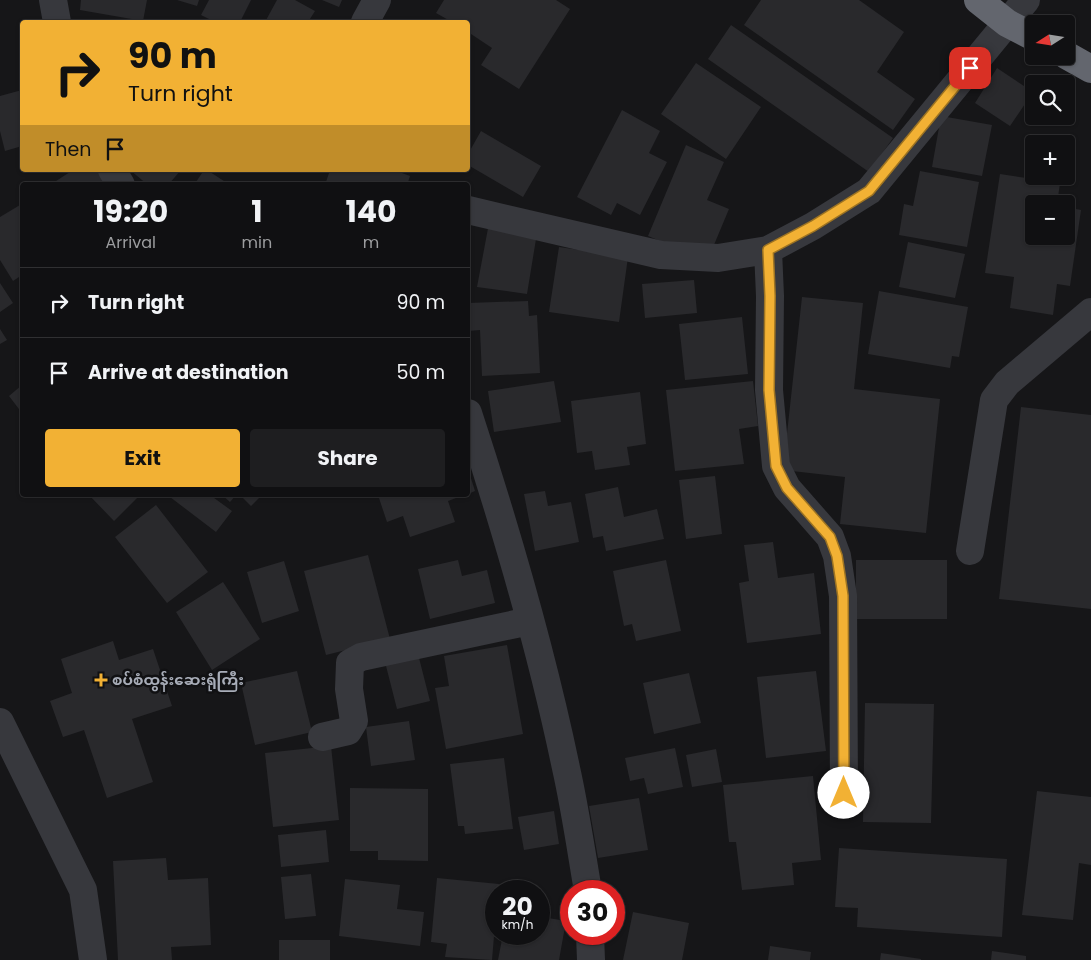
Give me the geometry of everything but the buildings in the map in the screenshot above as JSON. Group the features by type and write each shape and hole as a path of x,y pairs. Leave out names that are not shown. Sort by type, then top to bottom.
{"highway":[{"path":"978,0 1007,23 1025,32"},
{"path":"1075,60 1091,69"}],"street":[{"path":"54,0 57,20"},
{"path":"365,20 376,0"},
{"path":"470,210 661,255 718,258 768,250 813,226 869,191 1026,0"},
{"path":"768,250 770,296 769,390 776,466 787,488 830,537 837,556 843,596 844,793"},
{"path":"970,551 994,400 1007,383 1091,312"},
{"path":"470,418 494,492 530,621 566,768 586,880"},
{"path":"322,737 348,731 354,721 350,689 350,663 360,657 530,621"},
{"path":"0,722 83,890 93,960"},
{"path":"590,945 591,960"}],"place":[{"name":"စပ်စံထွန်းဆေးရုံကြီး","path":"101,680"}],"route":[{"path":"844,793 843,596 837,556 830,537 787,488 776,466 769,390 770,296 768,250 813,226 869,191 970,68"}]}
